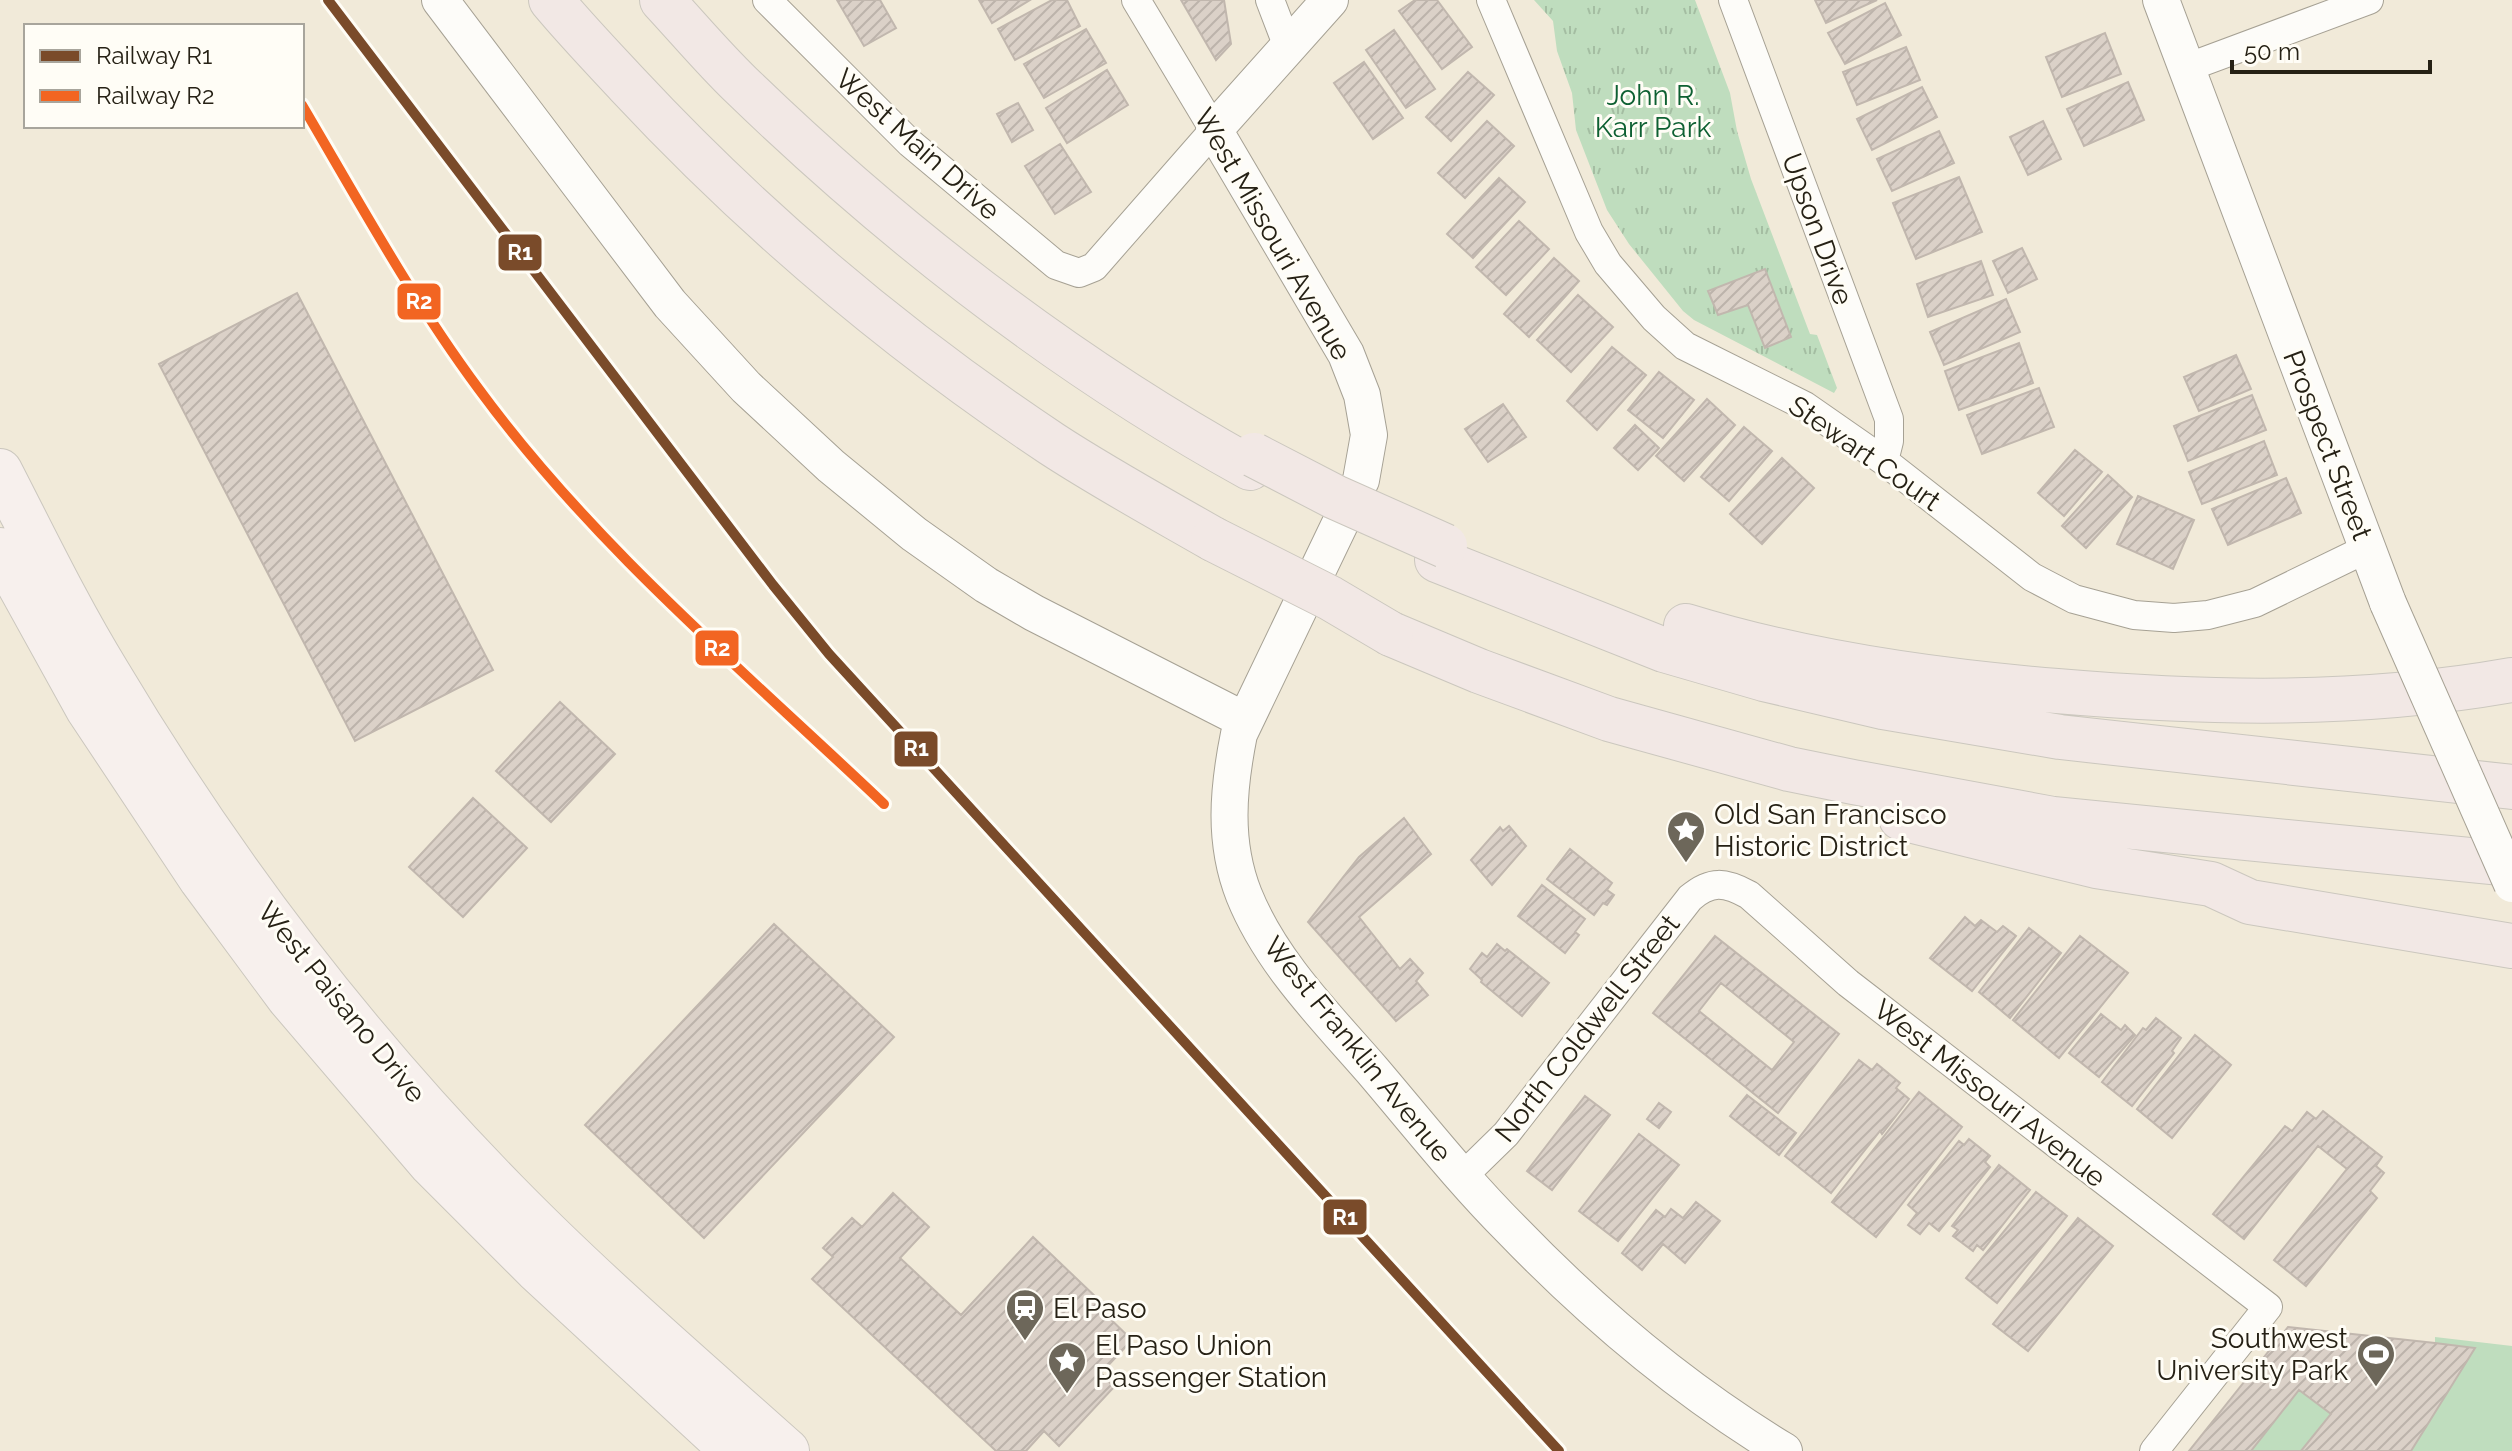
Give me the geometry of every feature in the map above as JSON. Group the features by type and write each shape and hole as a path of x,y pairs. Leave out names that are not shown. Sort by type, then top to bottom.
{"highway":[{"path":"662,0 738,83 830,169 932,255 1086,367 1209,445 1252,462 1352,522 1441,553 1695,629 1799,654 1944,680 2207,702 2285,702 2412,695 2512,680"},
{"path":"552,6 697,157 787,242 954,375 1053,444 1213,539 1330,598 1391,634 1479,671 1609,719 1789,769 2053,819 2512,864"},
{"path":"1441,553 1664,650 1764,679 1883,707 2060,737 2512,787"},
{"path":"1789,769 1864,808 1962,834 2096,866 2211,884 2250,902 2512,946"}],"main road":[{"name":"West Paisano Drive","path":"0,471 69,606 147,738 301,959 437,1119 575,1261 627,1331 733,1451"},
{"name":"West Paisano Drive","path":"0,550 88,709 201,879 289,998 431,1164 627,1331 787,1451"}],"street":[{"path":"440,0 679,315 746,387 831,466 914,534 986,585 1034,613 1244,720"},
{"name":"West Main Drive","path":"767,0 910,143 1056,265 1079,273 1098,262 1214,130"},
{"name":"West Missouri Avenue","path":"1136,0 1346,354 1362,395 1369,435 1361,480"},
{"path":"1270,0 1288,47"},
{"path":"1214,130 1330,0"},
{"name":"Stewart Court","path":"1491,0 1589,232 1608,264 1654,318 1685,346 1805,406 1884,461 2032,577 2074,599 2134,615 2174,618 2208,615 2255,603 2366,549"},
{"name":"Upson Drive","path":"1733,0 1889,419 1889,441 1884,461"},
{"name":"Prospect Street","path":"2161,0 2366,549 2512,884"},
{"path":"2186,68 2369,0"},
{"name":"West Franklin Avenue","path":"1361,480 1244,720 1230,777 1228,828 1234,864 1258,926 1298,984 1511,1230 1625,1335 1682,1381 1784,1451"},
{"name":"West Missouri Avenue","path":"1713,885 1730,885 1749,895 1848,983 2268,1307 2154,1451"},
{"name":"North Coldwell Street","path":"1463,1176 1506,1134 1690,898 1701,889 1713,885"}],"green space":[{"name":"John R. Karr Park","path":"1534,0 1695,0 1730,93 1751,179 1810,334 1817,335 1837,388 1834,393 1694,320 1683,311 1629,244 1607,210 1576,130 1572,93 1557,51 1553,21"},
{"name":"Southwest University Park","path":"2288,1327 2435,1343 2435,1337 2512,1346 2512,1451 2189,1451"}],"building":[{"path":"837,0 880,0 896,28 864,46"},
{"path":"979,0 1030,0 992,23"},
{"path":"1052,0 1067,0 1080,26 1015,60 998,29"},
{"path":"1181,0 1224,0 1231,44 1216,60"},
{"path":"1415,0 1437,0 1472,47 1442,69 1399,11"},
{"path":"1815,0 1877,0 1826,23"},
{"path":"1885,3 1901,35 1845,64 1828,33"},
{"path":"1086,29 1106,63 1044,98 1024,64"},
{"path":"1394,30 1435,89 1406,108 1366,50"},
{"path":"2105,33 2121,74 2062,97 2046,57"},
{"path":"1906,47 1920,80 1857,105 1843,72"},
{"path":"1364,62 1403,118 1373,139 1334,83"},
{"path":"1107,70 1128,105 1067,143 1046,108"},
{"path":"1468,72 1494,95 1451,141 1426,117"},
{"path":"2128,82 2144,120 2084,146 2067,109"},
{"path":"1922,87 1937,117 1872,150 1857,119"},
{"path":"1018,103 1033,130 1012,142 997,114"},
{"path":"1487,121 1514,146 1465,198 1438,173"},
{"path":"2043,121 2061,159 2028,175 2010,137"},
{"path":"1939,131 1954,163 1892,191 1877,159"},
{"path":"1060,144 1091,192 1055,214 1025,166"},
{"path":"1959,177 1982,232 1916,259 1893,203"},
{"path":"1499,178 1525,202 1473,258 1447,234"},
{"path":"1519,221 1549,249 1506,295 1476,267"},
{"path":"2022,248 2037,279 2008,293 1993,261"},
{"path":"1554,258 1579,281 1529,337 1504,314"},
{"path":"1981,261 1993,295 1928,317 1917,284"},
{"path":"1765,269 1791,337 1765,348 1748,305 1718,315 1708,291"},
{"path":"297,293 493,670 355,741 159,364"},
{"path":"1578,295 1613,327 1571,372 1537,340"},
{"path":"2006,299 2020,332 1944,365 1930,332"},
{"path":"2019,343 2033,383 1959,410 1945,371"},
{"path":"1612,347 1646,375 1597,430 1567,401"},
{"path":"2236,355 2251,389 2199,411 2184,377"},
{"path":"1659,372 1694,400 1663,438 1628,410"},
{"path":"2039,388 2054,427 1982,454 1967,415"},
{"path":"2252,395 2266,430 2188,461 2174,426"},
{"path":"1707,399 1735,425 1684,481 1656,456"},
{"path":"1503,404 1526,437 1488,462 1465,429"},
{"path":"1635,425 1659,448 1638,470 1614,448"},
{"path":"1744,427 1772,451 1729,501 1701,477"},
{"path":"2264,441 2277,475 2202,504 2189,472"},
{"path":"2075,450 2102,472 2064,516 2038,493"},
{"path":"1782,458 1814,488 1762,544 1730,514"},
{"path":"2108,475 2132,497 2086,548 2062,526"},
{"path":"2286,478 2301,513 2228,545 2212,509"},
{"path":"2138,496 2194,520 2173,569 2117,544"},
{"path":"560,702 615,754 551,822 496,771"},
{"path":"473,798 527,848 463,917 409,867"},
{"path":"1404,818 1431,854 1359,917 1400,969 1410,959 1423,973 1416,981 1428,995 1396,1021 1308,922 1359,857"},
{"path":"1509,826 1526,846 1492,885 1471,860 1500,827 1503,831"},
{"path":"1570,849 1612,883 1607,890 1614,895 1594,915 1547,879"},
{"path":"1542,885 1585,919 1575,932 1579,935 1565,953 1518,916"},
{"path":"1965,917 1975,926 1981,920 1997,932 2003,926 2016,936 1972,991 1930,958"},
{"path":"774,924 894,1037 704,1238 585,1125"},
{"path":"2029,928 2061,953 2010,1018 1979,992"},
{"path":"1715,936 1839,1034 1778,1113 1653,1013","holes":["1721,983 1794,1042 1772,1070 1699,1011"]},
{"path":"2080,936 2128,973 2059,1058 2013,1020"},
{"path":"1497,944 1549,983 1522,1016 1470,969 1482,953 1487,957"},
{"path":"2101,1014 2121,1030 2125,1025 2135,1035 2099,1077 2069,1053"},
{"path":"2156,1018 2181,1038 2172,1051 2174,1053 2132,1106 2102,1082 2143,1028 2146,1030"},
{"path":"2195,1035 2231,1065 2172,1138 2137,1109"},
{"path":"1859,1060 1872,1070 1877,1064 1900,1083 1896,1088 1909,1099 1831,1193 1785,1156"},
{"path":"1919,1092 1962,1127 1876,1237 1832,1202"},
{"path":"1747,1095 1796,1133 1779,1155 1730,1116"},
{"path":"1585,1096 1610,1115 1552,1190 1527,1171"},
{"path":"1659,1103 1671,1112 1659,1128 1647,1119"},
{"path":"2323,1111 2382,1157 2376,1166 2384,1173 2370,1191 2377,1198 2306,1286 2274,1260 2347,1169 2318,1146 2244,1239 2213,1214 2285,1126 2292,1131 2307,1112 2316,1119"},
{"path":"1639,1134 1679,1165 1618,1241 1579,1211"},
{"path":"1969,1139 1990,1156 1985,1162 1990,1167 1939,1231 1929,1223 1920,1234 1908,1225 1917,1213 1908,1205 1959,1141 1964,1145"},
{"path":"1999,1165 2030,1190 1983,1250 1977,1245 1973,1251 1953,1236 1958,1230 1952,1226"},
{"path":"2036,1192 2067,1216 1997,1303 1966,1278"},
{"path":"893,1193 929,1227 900,1258 961,1315 1033,1237 1100,1301 1097,1306 1132,1340 1101,1373 1114,1387 1059,1446 1044,1431 1026,1451 996,1451 812,1279 833,1257 823,1248 852,1218 862,1227"},
{"path":"1696,1202 1720,1221 1685,1263 1663,1244 1642,1270 1622,1253 1656,1210 1665,1217 1671,1209 1683,1218"},
{"path":"2078,1218 2113,1246 2028,1351 1993,1324"},
{"name":"Southwest University Park","path":"2288,1327 2475,1348 2411,1451 2189,1451"},
{"path":"2299,1390 2331,1414 2301,1451 2251,1451"}],"rail line":[{"name":"R1","path":"328,0 773,585 829,654 1559,1451"},
{"name":"R2","path":"304,108 431,320 478,388 523,445 620,554 884,804"}],"place":[{"name":"Old San Francisco Historic District","path":"1686,864"},
{"name":"El Paso","path":"1025,1342"},
{"name":"Southwest University Park","path":"2376,1388"},
{"name":"El Paso Union Passenger Station","path":"1067,1395"}]}
